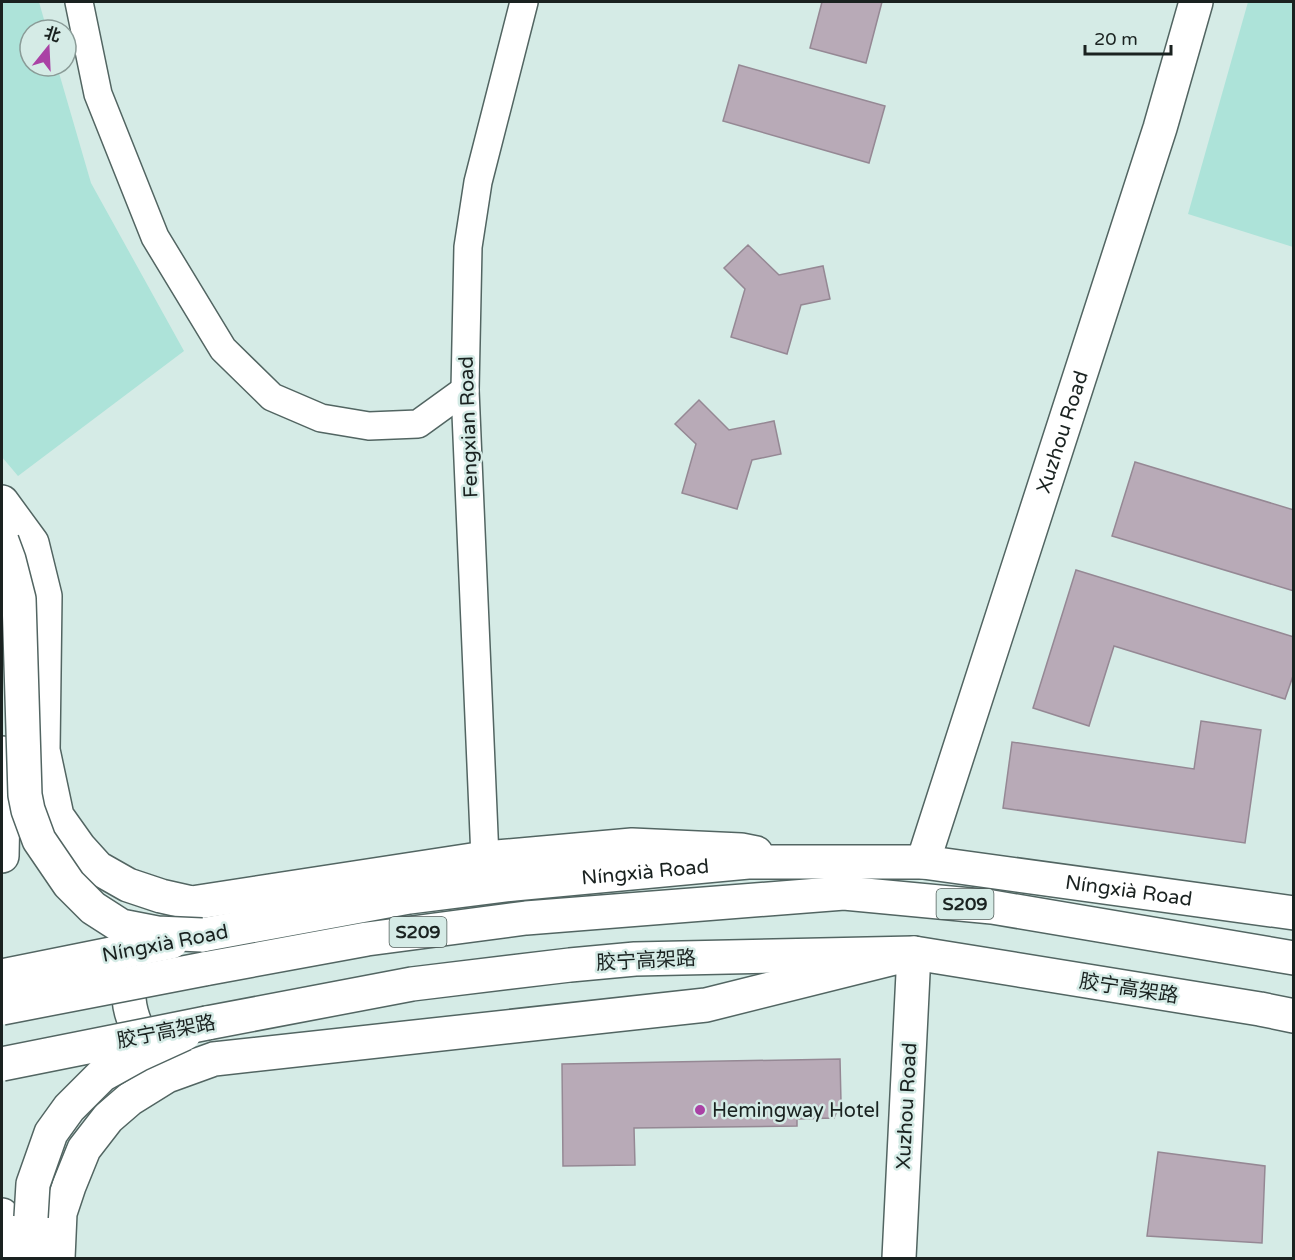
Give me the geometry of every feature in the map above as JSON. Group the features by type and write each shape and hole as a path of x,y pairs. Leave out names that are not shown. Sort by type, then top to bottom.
{"main road":[{"name":"Xuzhou Road","path":"923,862 1160,128 1196,2"},
{"path":"2,502 32,543 45,596 43,750 57,816 79,847 98,868 128,885 192,903 485,858 632,845 741,850 812,862"},
{"path":"2,541 19,599 25,795 39,840 69,884 93,908 121,926 157,933 202,935"},
{"path":"2,753 2,856"},
{"name":"Níngxià Road","path":"2,976 202,935 409,897 513,884 748,862 923,862 1293,913"},
{"name":"S209","path":"2,1008 367,939 514,920 844,893 992,907 1293,958"},
{"path":"161,896 134,938 129,999 135,1024 143,1041 167,1076"},
{"name":"Xuzhou Road","path":"898,1258 914,953"},
{"path":"58,1258 60,1213 69,1186 84,1149 108,1118 130,1099 167,1076 214,1059 706,1005 914,953"},
{"name":"胶宁高架路","path":"2,1064 412,984 635,959 914,953 1293,1016"},
{"path":"4,1258 12,1217 33,1184 51,1133 69,1108 102,1075 138,1055 207,1023"},
{"path":"12,1217 31,1258"}],"street":[{"path":"79,2 98,94 155,237 223,349 272,397 321,418 369,426 418,424 465,390"},
{"name":"Fengxian Road","path":"485,858 465,390 468,247 478,182 524,2"}],"green space":[{"path":"2,2 39,2 44,18 18,18 18,78 60,78 91,183 184,351 18,476 2,457"},
{"path":"1248,2 1293,2 1293,247 1188,214"}],"building":[{"path":"822,2 882,2 866,63 810,48"},
{"path":"739,65 885,106 869,163 723,121"},
{"path":"748,245 779,275 823,266 830,299 801,305 787,354 731,337 745,289 724,268"},
{"path":"699,400 729,430 774,421 781,454 752,460 737,509 682,493 696,444 675,424"},
{"path":"1135,462 1294,510 1294,591 1112,536"},
{"path":"1076,570 1294,637 1294,673 1285,699 1114,646 1089,726 1033,708"},
{"path":"1201,721 1261,730 1245,843 1003,808 1012,742 1194,769"},
{"name":"Hemingway Hotel","path":"840,1059 841,1102 834,1118 797,1119 797,1126 634,1128 635,1165 563,1166 562,1064"},
{"path":"1158,1152 1265,1166 1262,1243 1147,1236"}],"place":[{"name":"Hemingway Hotel","path":"700,1110"}]}
